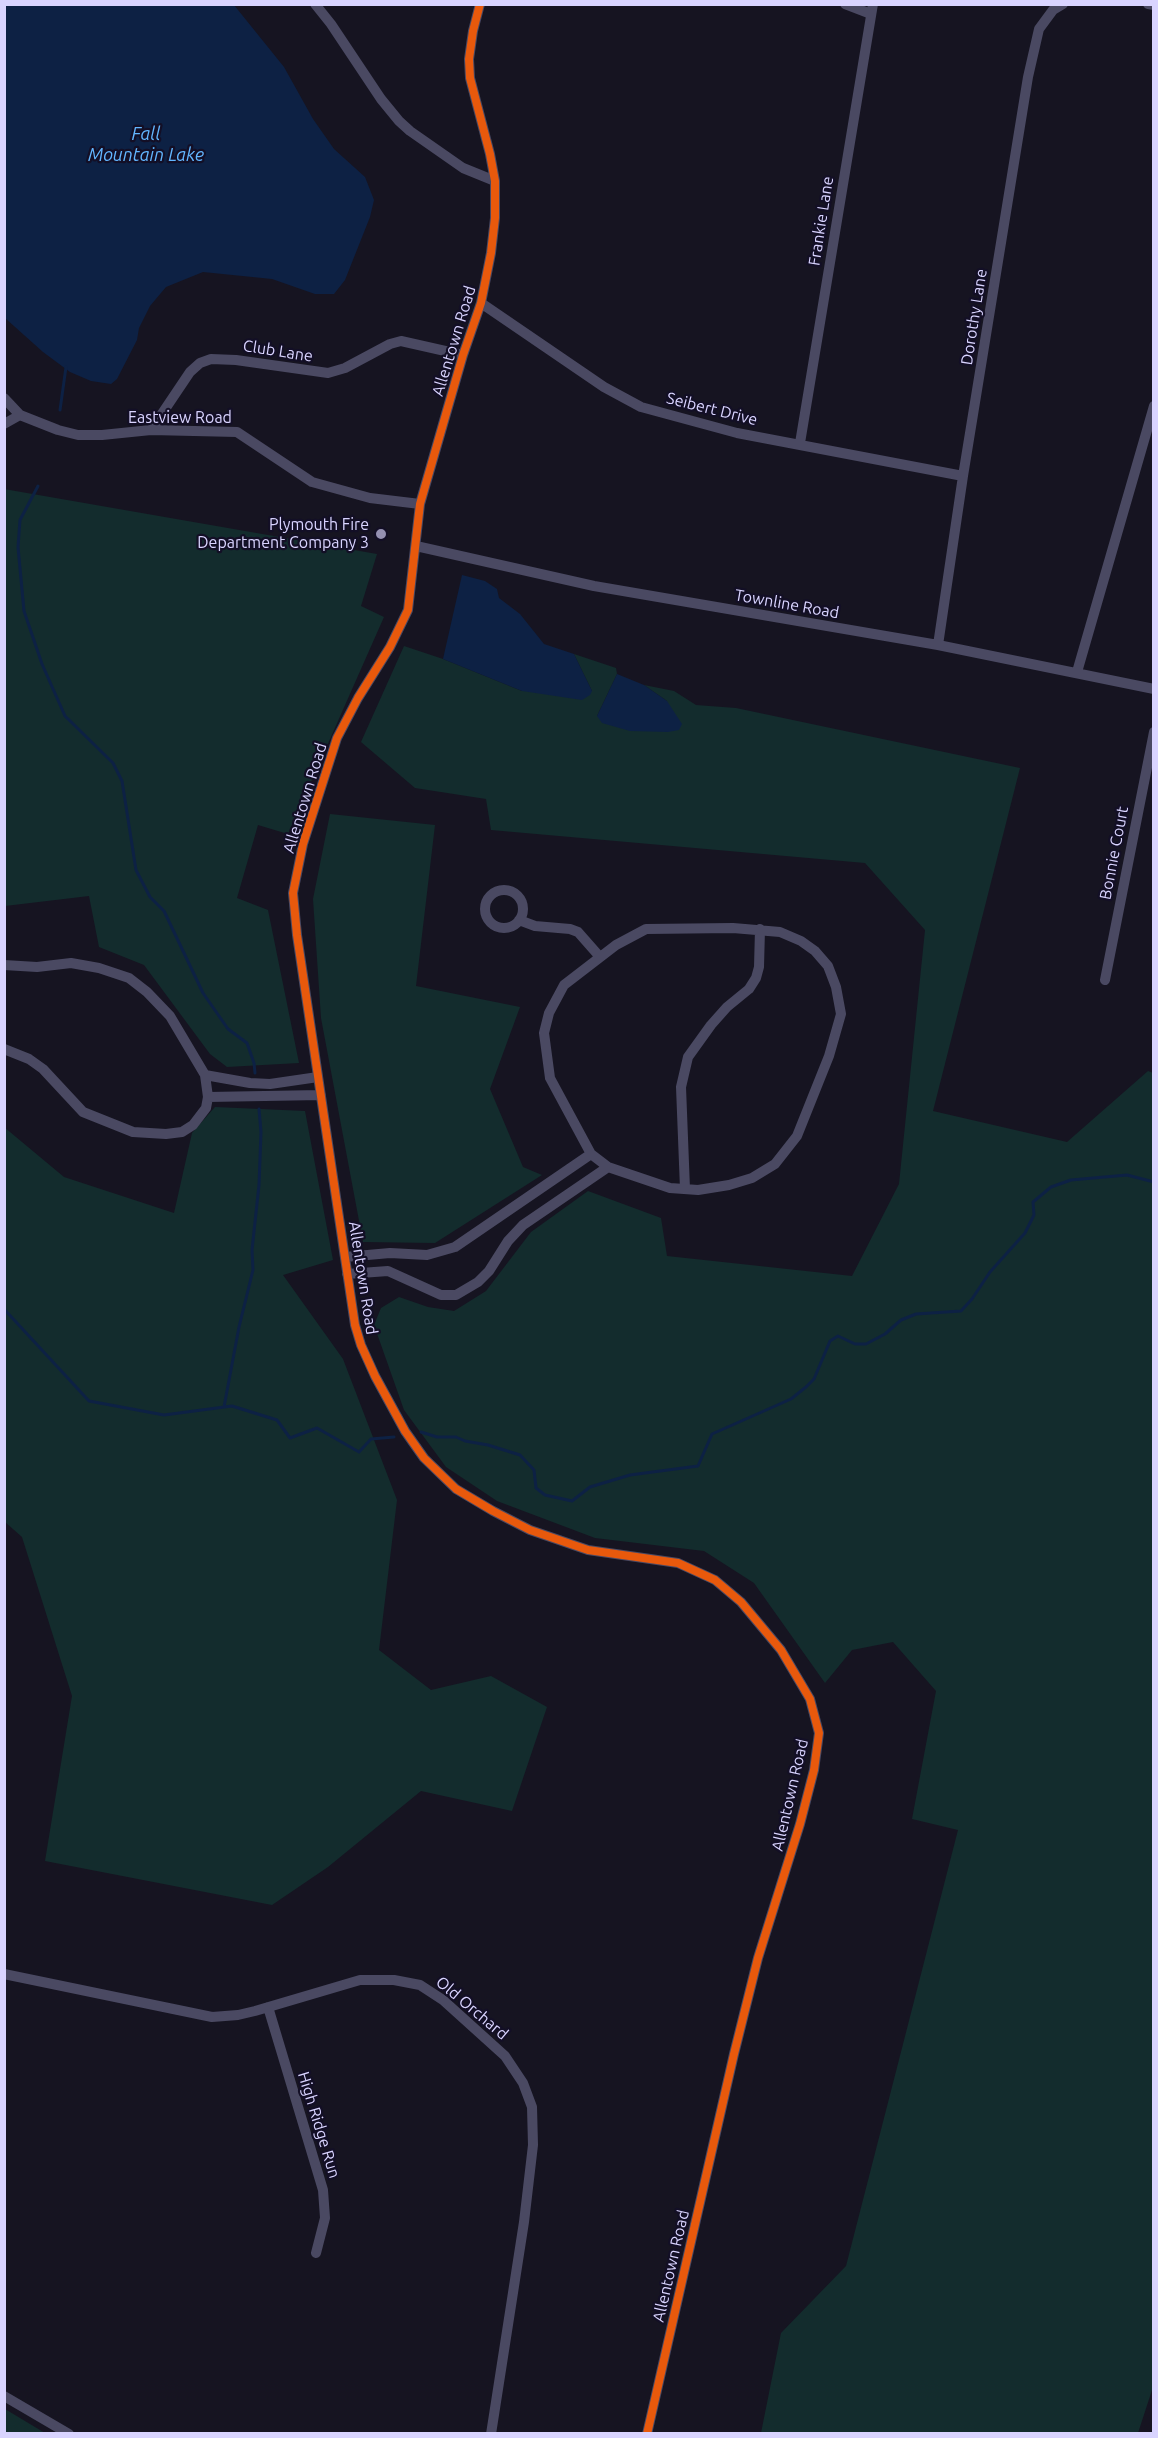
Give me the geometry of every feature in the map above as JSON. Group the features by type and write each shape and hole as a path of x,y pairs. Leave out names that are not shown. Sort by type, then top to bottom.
{"street":[{"path":"315,4 381,99 405,126 463,168 495,181"},
{"name":"Allentown Road","path":"480,4 469,59 470,78 495,181 495,218 482,303 463,355 420,504 408,610 390,647 358,698 337,738 303,844 293,892 297,935 355,1325 375,1376 405,1431 440,1476 484,1507 547,1536 588,1550 678,1563 715,1580 741,1602 781,1650 810,1699 818,1728 814,1770 801,1824 758,1958 647,2433"},
{"path":"845,4 872,9"},
{"name":"Dorothy Lane","path":"938,645 1028,77 1039,29 1053,10 1063,4"},
{"path":"1148,4 1154,5"},
{"name":"Frankie Lane","path":"800,443 872,9"},
{"name":"Seibert Drive","path":"482,303 604,387 641,406 718,428 963,476"},
{"name":"Club Lane","path":"151,430 190,372 200,363 211,359 236,360 328,373 345,368 390,344 401,341 463,355"},
{"name":"Eastview Road","path":"4,398 20,415 78,435 151,430 237,432 312,482 370,498 420,504"},
{"path":"1077,672 1154,406"},
{"path":"4,424 20,415"},
{"name":"Townline Road","path":"416,546 594,586 938,645 1154,689"},
{"name":"Bonnie Court","path":"1105,980 1154,732"},
{"path":"519,920 535,926 570,929 578,932 600,957"},
{"path":"685,1189 681,1087 688,1057 716,1019 749,989 756,978 759,967 760,929"},
{"path":"760,929 780,932 815,951 828,966 836,987 841,1014 829,1056 798,1136 775,1164 752,1178 729,1185 698,1190 670,1188 608,1167 591,1154 550,1078 544,1034 549,1013 564,985 616,945 646,930 760,929"},
{"path":"4,965 37,967 71,963 99,968 129,978 147,992 170,1016 205,1075 208,1097 201,1116 182,1132 166,1134 133,1132 83,1112 42,1069 29,1059 4,1049"},
{"path":"205,1075 270,1084 318,1077"},
{"path":"208,1097 321,1095"},
{"path":"345,1257 390,1253 427,1255 455,1247 591,1154"},
{"path":"347,1274 388,1271 441,1295 456,1295 478,1282 489,1271 508,1241 523,1225 608,1167"},
{"name":"Old Orchard","path":"4,1974 212,2017 238,2015 360,1980 394,1980 420,1985 443,2000 505,2056 523,2083 532,2107 533,2145 524,2222 491,2433"},
{"name":"High Ridge Run","path":"268,2007 323,2190 325,2218 316,2253"},
{"path":"4,2396 69,2433"}],"green space":[{"path":"4,489 377,554 361,606 384,617 288,834 258,825 237,898 268,910 299,1063 227,1067 210,1054 144,965 99,947 89,896 5,906"},
{"path":"404,646 522,691 592,691 574,654 616,668 617,674 597,716 667,701 644,685 674,691 696,705 736,708 1020,768 933,1111 1067,1142 1148,1071 1153,1073 1154,2384 1138,2433 761,2433 781,2333 846,2266 958,1830 912,1819 936,1691 893,1642 852,1650 825,1683 754,1583 704,1551 595,1538 497,1501 446,1467 404,1410 374,1325 381,1308 399,1297 428,1307 454,1311 486,1291 531,1232 588,1191 661,1218 667,1256 852,1276 899,1184 925,930 865,863 491,830 486,799 415,788 361,742"},
{"path":"330,814 435,825 416,986 520,1007 490,1089 523,1167 542,1175 435,1243 363,1242 321,1018 313,899"},
{"path":"215,1107 305,1111 333,1260 283,1275 343,1359 397,1500 379,1650 431,1690 491,1676 547,1707 512,1811 421,1791 328,1867 272,1905 45,1861 72,1696 22,1537 5,1522 4,1127 64,1177 174,1213 192,1133"},
{"path":"5,2409 45,2433 5,2433"}],"water":[{"name":"Fall Mountain Lake","path":"5,4 234,5 284,67 313,119 334,149 365,177 374,200 370,217 345,280 334,294 315,294 272,279 203,272 166,287 150,306 139,328 137,340 117,379 111,384 91,381 70,372 43,352 5,318"},
{"path":"462,575 485,581 497,589 499,598 520,614 544,644 574,654 592,691 590,695 582,700 522,691 443,659"},
{"path":"617,674 644,685 667,701 682,724 679,730 630,731 602,723 597,716"}],"waterway":[{"path":"60,410 66,367"},
{"path":"38,486 20,520 18,547 24,611 42,664 65,716 113,763 122,781 136,870 150,897 164,911 203,993 228,1029 247,1043 255,1073"},
{"path":"224,1407 239,1327 253,1270 252,1250 259,1185 261,1132 259,1109"},
{"path":"421,1432 437,1437 456,1437 520,1455 534,1470 536,1488 545,1495 572,1501 590,1487 630,1475 698,1466 712,1434 791,1399 806,1387 814,1379 830,1341 838,1336 855,1344 866,1344 885,1334 901,1320 916,1314 961,1311 990,1272 1025,1233 1034,1215 1033,1202 1051,1187 1071,1180 1127,1175 1154,1182"},
{"path":"4,1309 89,1401 164,1415 232,1406 277,1420 290,1438 317,1428 359,1452 371,1439 394,1437"}],"cycle path":[{"path":"480,4 469,59 470,78 495,181 495,218 491,253 481,303 463,355 420,504 408,610 390,647 358,698 337,738 303,844 293,893 297,935 355,1325 375,1376 405,1431 424,1458 456,1489 530,1530 588,1550 678,1563 715,1580 741,1602 781,1650 810,1699 819,1733 814,1770 800,1824 758,1958 734,2054 647,2434"}],"place":[{"name":"Plymouth Fire Department Company 3","path":"381,534"}]}
